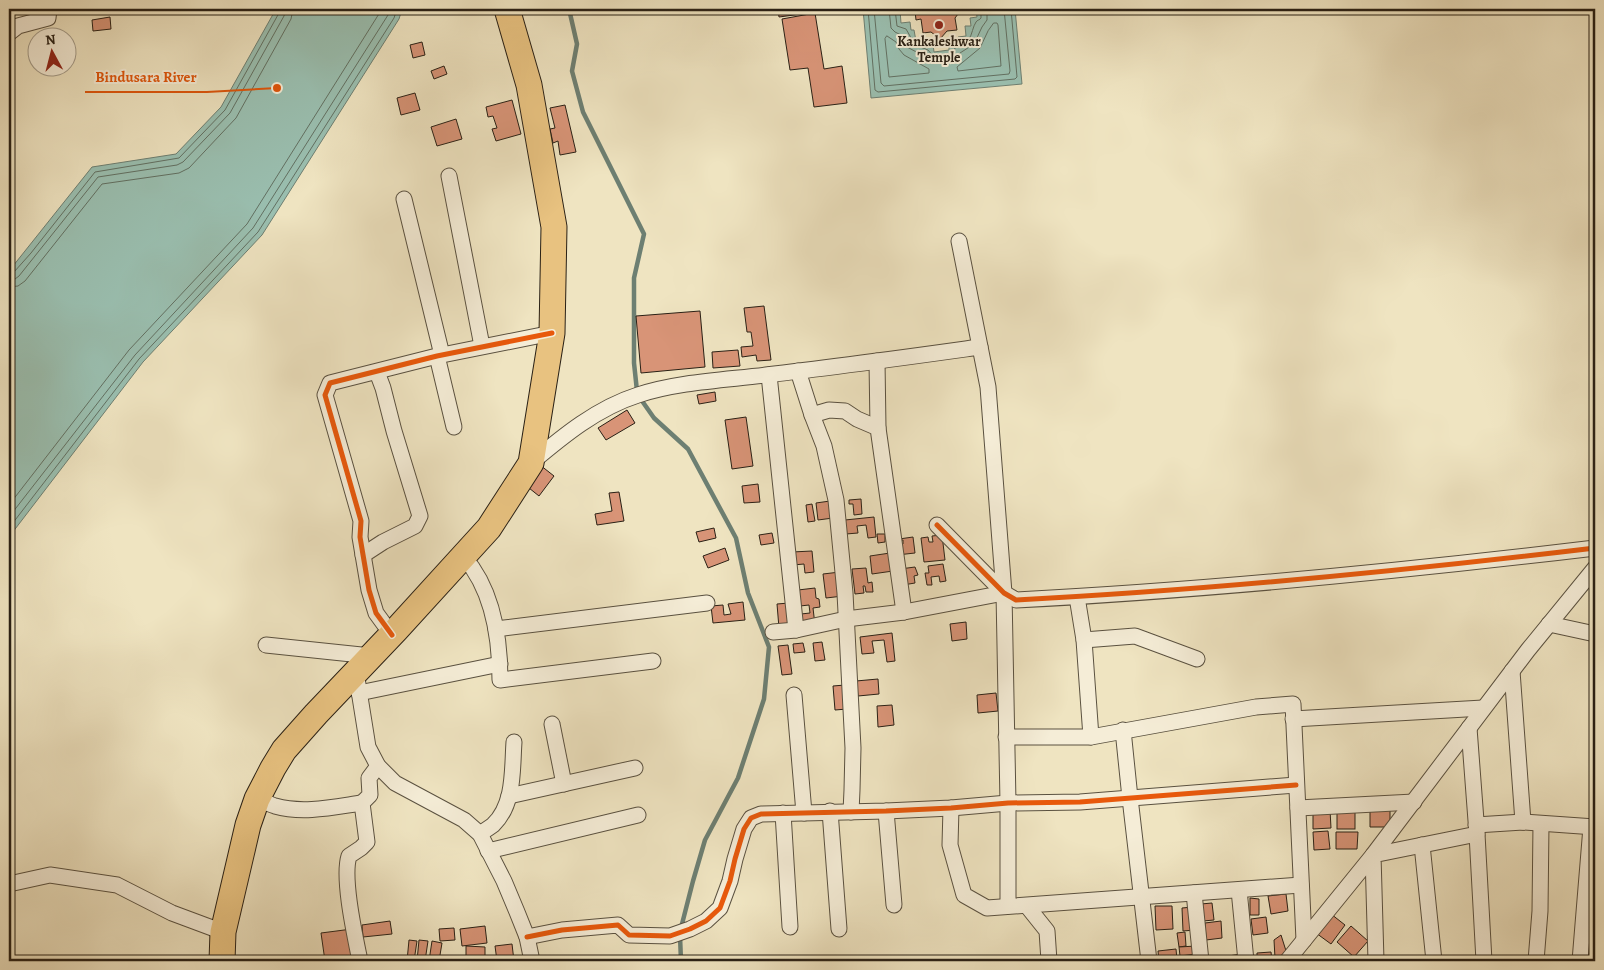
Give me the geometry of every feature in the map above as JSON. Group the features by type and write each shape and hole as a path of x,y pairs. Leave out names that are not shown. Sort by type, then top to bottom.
{"main road":[{"path":"222,961 223,932 248,825 264,783 284,750 362,674 392,635 489,528 530,463 552,333 554,227 529,85 507,9"}],"street":[{"path":"9,33 18,26 48,18 49,9"},
{"path":"448,176 482,346"},
{"path":"404,199 454,427"},
{"path":"959,242 988,387 1004,594 1008,906"},
{"path":"392,635 376,613 369,590 360,537 361,521 325,395 330,383 439,355 552,333"},
{"path":"530,463 594,414 638,395 671,387 980,347"},
{"path":"877,361 878,428 904,612"},
{"path":"798,371 824,446 836,500 845,593 852,748 851,812"},
{"path":"363,555 415,526 420,516 377,372"},
{"path":"769,375 796,630"},
{"path":"812,415 829,410 845,411 878,428"},
{"path":"937,525 1004,594 1016,600 1077,597 1487,561 1595,548"},
{"path":"464,557 480,579 486,594 496,629 500,680 654,661"},
{"path":"1287,961 1373,856 1483,708 1595,568"},
{"path":"773,632 796,630 846,619 904,612 1004,594"},
{"path":"1077,597 1084,640 1091,737"},
{"path":"496,629 707,603"},
{"path":"1550,624 1595,634"},
{"path":"1084,640 1136,636 1197,659"},
{"path":"266,645 362,674 500,664"},
{"path":"1512,671 1523,822"},
{"path":"362,674 368,747 378,766 396,783 464,820 480,834 504,880 527,938 532,961"},
{"path":"794,695 804,813"},
{"path":"1006,737 1091,737 1256,708 1293,704 1304,940"},
{"path":"1293,719 1483,708"},
{"path":"552,724 564,784"},
{"path":"1469,728 1484,961"},
{"path":"1123,730 1149,961"},
{"path":"480,834 493,824 503,812 509,796 514,742"},
{"path":"257,799 276,806 297,809 324,809 362,803 370,795 369,778 378,766"},
{"path":"509,796 635,768"},
{"path":"527,938 562,930 618,925 629,935 670,936 706,921 720,908 730,881 744,829 751,818 760,814 886,811 1008,803 1080,802 1296,785"},
{"path":"1298,808 1414,802"},
{"path":"360,961 351,910 346,864 349,856 367,842 362,803"},
{"path":"951,808 950,845 964,895 987,908 1301,885"},
{"path":"830,811 839,929"},
{"path":"886,811 894,904"},
{"path":"783,813 790,927"},
{"path":"488,851 638,815"},
{"path":"1373,856 1422,845 1477,829 1523,822 1593,827 1589,936 1580,961"},
{"path":"1536,961 1540,911 1541,824"},
{"path":"1422,845 1434,961"},
{"path":"1373,856 1376,961"},
{"path":"9,884 50,875 117,885 172,913 223,932"},
{"path":"1238,890 1246,961"},
{"path":"1194,893 1201,961"},
{"path":"1027,906 1046,932 1050,961"}],"water":[{"path":"276,9 402,9 399,19 262,235 143,362 9,537 9,271 92,167 176,154 221,107"},
{"path":"863,9 908,9 900,10 901,23 910,22 916,41 924,40 925,45 933,44 934,52 949,50 949,43 958,42 958,37 966,36 965,26 971,26 970,18 977,17 976,9 1015,9 1022,84 871,98"}],"building":[{"path":"778,9 808,9 809,13 779,17"},
{"name":"Kankaleshwar Temple","path":"920,9 961,10 955,18 957,30 947,31 940,39 931,32 923,33 921,19 916,20 915,11"},
{"path":"815,13 824,69 842,66 847,103 814,107 808,68 790,70 782,19"},
{"path":"110,17 111,29 93,31 92,20"},
{"path":"422,42 425,55 413,58 410,45"},
{"path":"444,66 447,74 434,79 431,71"},
{"path":"415,93 420,110 401,115 397,98"},
{"path":"512,100 521,134 496,141 492,129 497,128 493,116 488,117 486,107"},
{"path":"565,105 576,152 560,155 558,141 553,143 550,129 555,128 550,108"},
{"path":"456,119 462,139 437,146 431,127"},
{"path":"764,306 771,360 757,361 756,355 742,357 741,347 753,346 751,332 747,332 744,308"},
{"path":"700,311 705,367 641,373 636,316"},
{"path":"738,350 740,366 713,368 712,352"},
{"path":"715,392 716,401 699,404 697,395"},
{"path":"627,410 635,423 606,440 598,428"},
{"path":"746,417 753,466 732,469 725,420"},
{"path":"540,465 554,476 539,496 524,484"},
{"path":"758,484 760,502 744,503 742,486"},
{"path":"619,492 624,521 597,525 595,514 612,511 609,493"},
{"path":"861,499 862,514 854,515 853,504 849,504 849,500"},
{"path":"830,501 833,518 818,520 816,503"},
{"path":"812,504 815,521 808,522 806,505"},
{"path":"874,517 876,537 868,538 866,525 857,526 858,533 846,534 845,520"},
{"path":"714,528 716,538 699,542 696,532"},
{"path":"772,533 774,543 761,545 759,535"},
{"path":"877,534 885,534 885,542 878,543"},
{"path":"942,535 945,560 924,562 921,538 928,537 929,542 933,542 932,536"},
{"path":"913,537 915,553 897,555 896,545 903,544 903,540 899,541 899,539"},
{"path":"725,548 729,560 708,568 703,556"},
{"path":"812,551 814,572 805,573 804,564 793,565 792,552"},
{"path":"890,553 893,571 872,574 870,556"},
{"path":"943,564 946,581 940,582 939,576 931,577 932,585 927,585 925,573 929,573 928,566"},
{"path":"915,567 918,575 914,576 915,583 903,585 900,569"},
{"path":"866,568 868,583 872,582 873,592 866,592 865,586 863,586 864,593 855,594 852,569"},
{"path":"840,572 843,596 826,598 823,574"},
{"path":"815,588 816,598 819,599 820,607 813,608 815,625 803,627 801,614 810,613 809,605 800,606 798,590"},
{"path":"743,602 745,620 713,623 711,606 723,605 724,615 731,614 728,604"},
{"path":"789,603 791,627 779,628 777,604"},
{"path":"966,622 967,639 952,641 950,624"},
{"path":"892,633 895,661 887,662 884,640 872,641 874,653 862,654 860,637"},
{"path":"822,642 825,660 815,661 813,643"},
{"path":"803,643 805,652 794,653 793,644"},
{"path":"788,645 792,674 782,675 778,646"},
{"path":"878,679 879,694 858,696 856,681"},
{"path":"845,685 847,709 835,710 833,686"},
{"path":"996,693 998,711 978,713 977,695"},
{"path":"892,705 894,725 878,727 877,706"},
{"path":"1370,808 1390,809 1390,827 1370,827"},
{"path":"1330,810 1331,828 1313,829 1313,811"},
{"path":"1337,810 1355,810 1355,829 1337,829"},
{"path":"1328,831 1330,849 1314,850 1313,832"},
{"path":"1336,832 1358,832 1357,849 1336,849"},
{"path":"1286,894 1288,911 1271,914 1268,896"},
{"path":"1250,898 1259,899 1259,915 1250,915"},
{"path":"1212,903 1214,920 1203,921 1201,904"},
{"path":"1155,906 1172,906 1173,929 1156,930"},
{"path":"1193,907 1195,930 1183,931 1182,908"},
{"path":"1331,914 1345,925 1331,944 1316,933"},
{"path":"1266,917 1268,933 1253,935 1251,919"},
{"path":"390,921 392,934 363,937 362,925"},
{"path":"1221,921 1222,938 1206,940 1205,923"},
{"path":"485,926 487,943 462,946 460,929"},
{"path":"1351,926 1368,941 1354,957 1337,942"},
{"path":"454,928 455,940 440,941 439,929"},
{"path":"352,929 356,960 325,961 321,933"},
{"path":"1185,932 1186,946 1179,947 1177,933"},
{"path":"1281,935 1287,954 1275,958 1274,940"},
{"path":"409,940 417,941 414,961 407,961"},
{"path":"419,940 428,941 425,961 417,961"},
{"path":"432,941 442,943 439,961 429,961"},
{"path":"512,944 514,961 497,961 495,946"},
{"path":"466,946 485,947 485,961 466,961"},
{"path":"1196,946 1196,954 1180,956 1179,947"},
{"path":"1176,949 1177,960 1159,961 1158,951"},
{"path":"1271,952 1272,961 1257,961 1257,953"},
{"path":"1242,954 1243,961 1229,961 1228,956"}],"waterway":[{"path":"569,9 577,44 572,71 583,112 644,234 634,278 634,363 637,391"},
{"path":"640,398 654,418 688,449 736,538 748,593 769,647 764,699 738,778 705,840 681,928"},
{"path":"680,936 681,961"}],"cycle path":[{"path":"392,635 376,613 369,590 360,537 361,521 325,395 330,383 437,356 552,333"},
{"path":"937,525 1004,593 1016,600 1306,579 1595,548"},
{"path":"527,937 562,930 618,925 629,935 670,936 706,921 720,908 730,881 744,829 751,818 761,814 886,811 1008,803 1080,802 1296,785"}],"place":[{"name":"Kankaleshwar Temple","path":"939,25"},
{"name":"Bindusara River","path":"277,88"}]}
